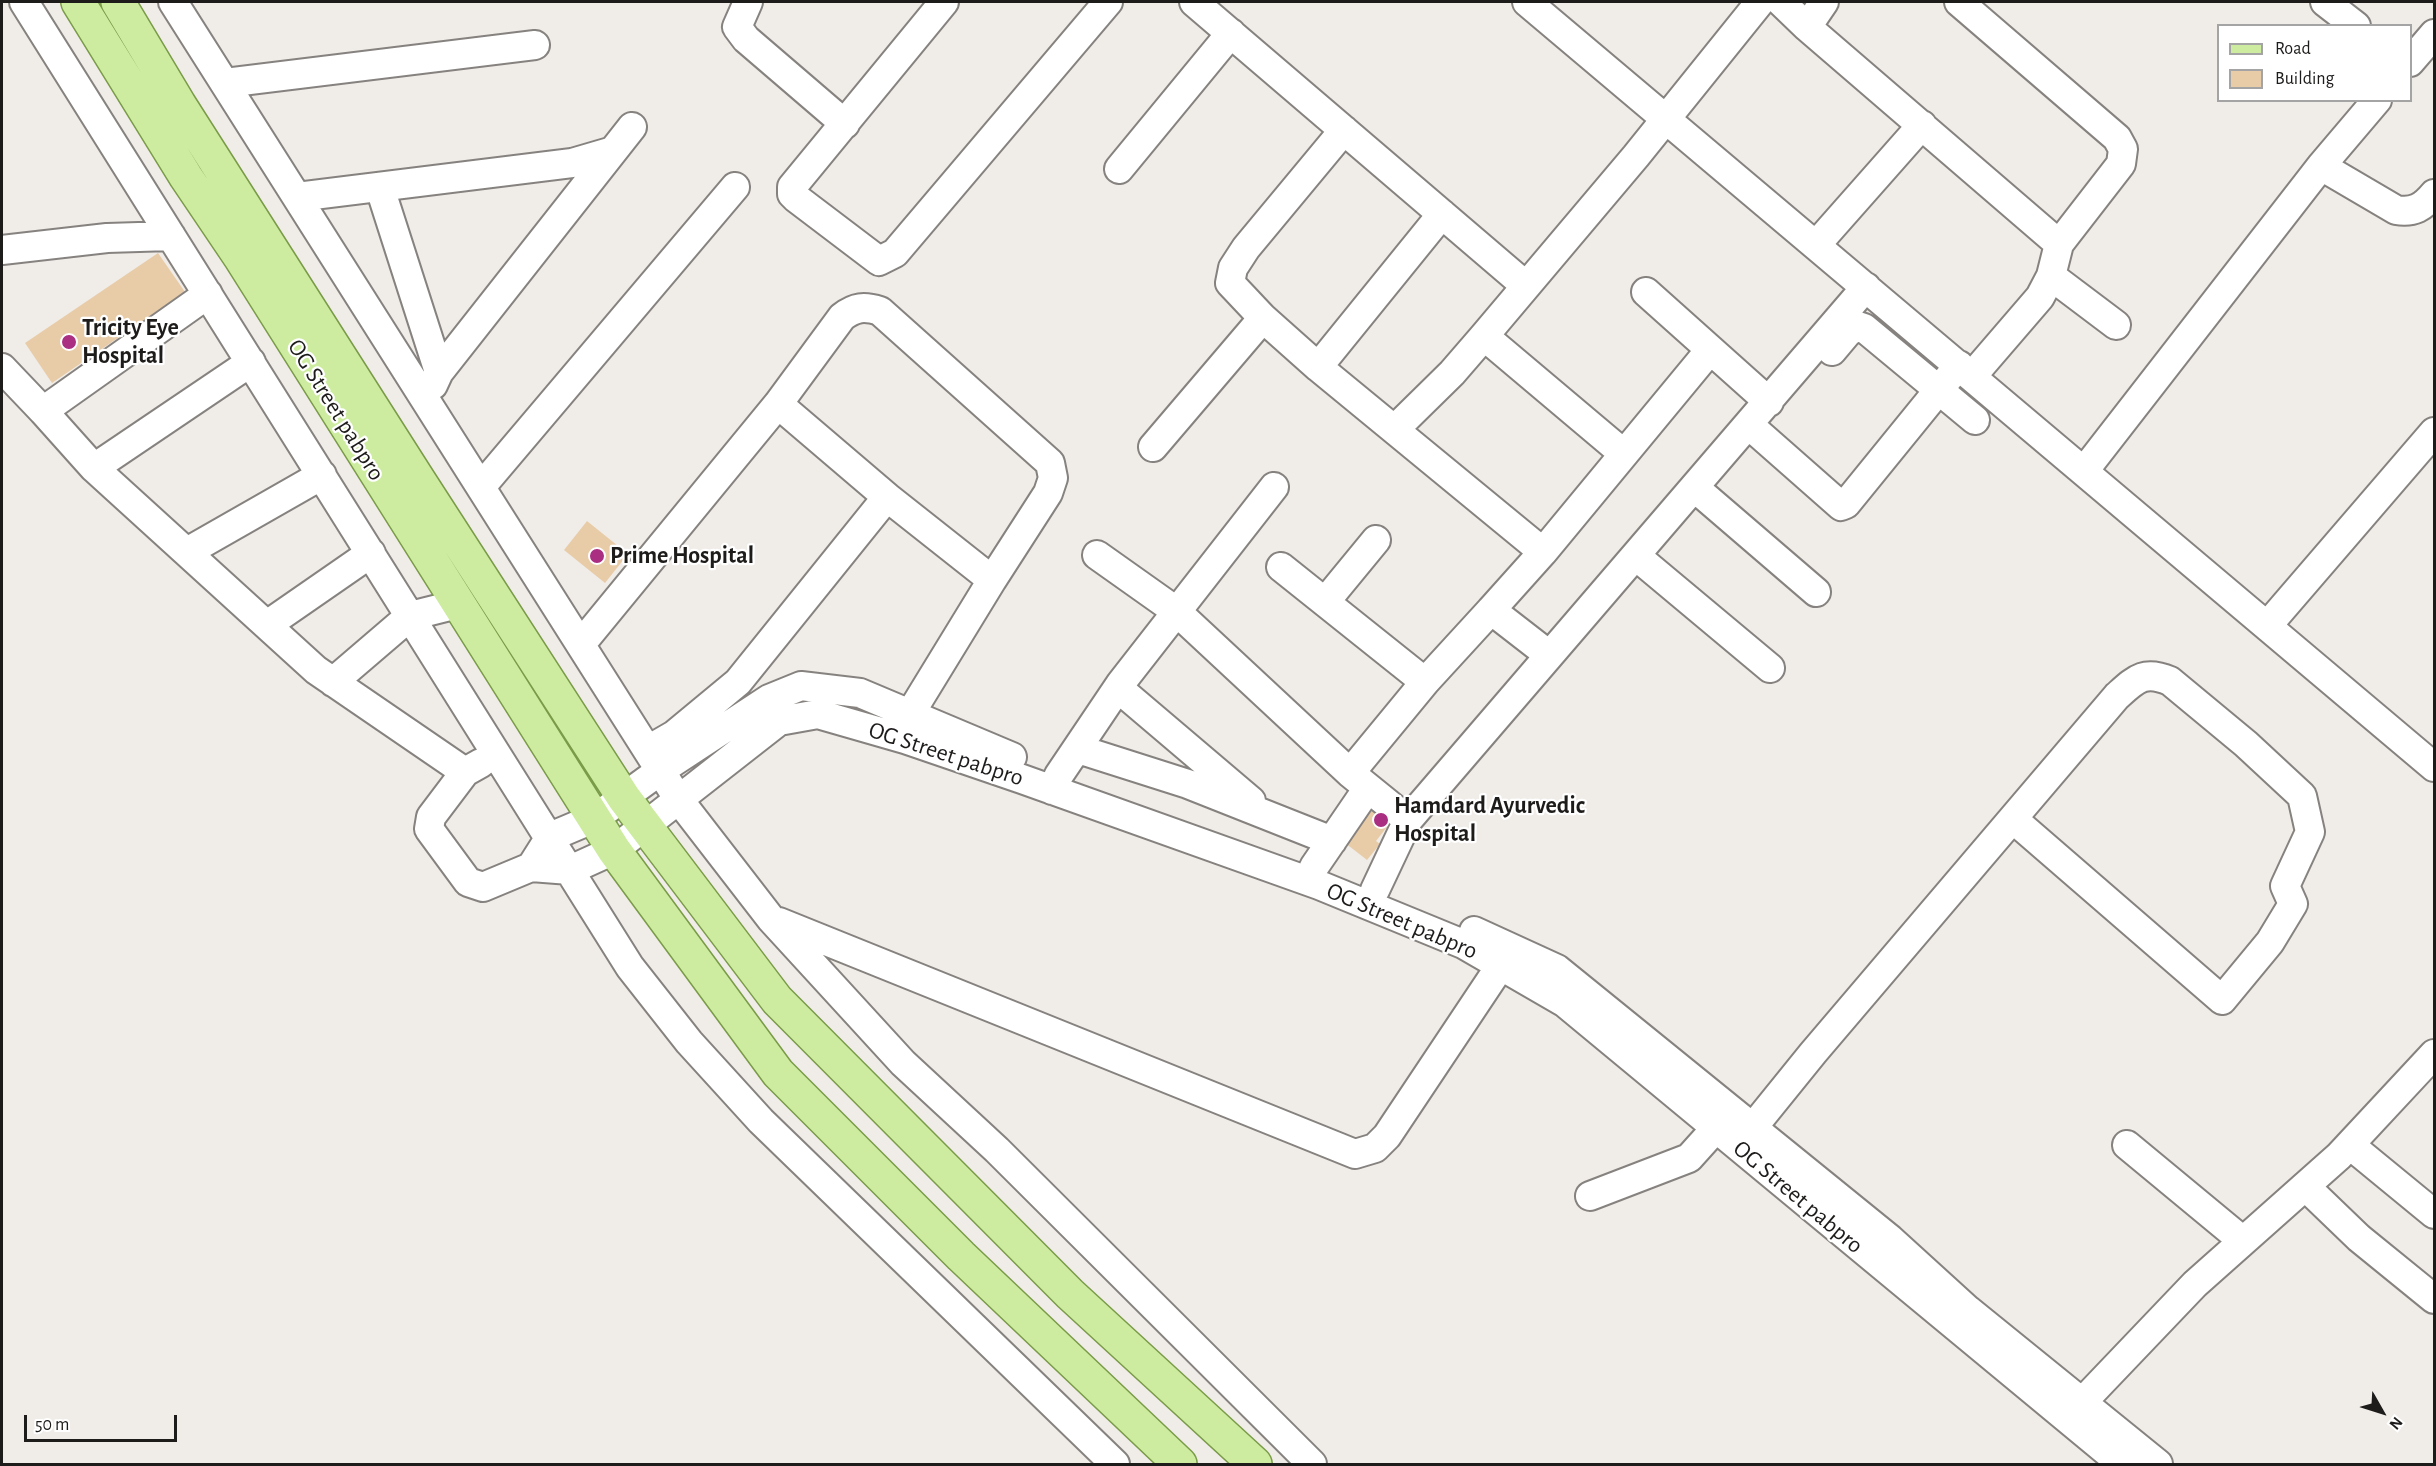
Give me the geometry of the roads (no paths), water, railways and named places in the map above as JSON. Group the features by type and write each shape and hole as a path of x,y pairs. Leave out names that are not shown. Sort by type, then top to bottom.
{"main road":[{"name":"OG Street pabpro","path":"78,2 186,177 240,257 614,850"},
{"name":"OG Street pabpro","path":"118,2 179,104 624,798"},
{"path":"624,798 777,1000 1070,1294 1255,1464"},
{"path":"614,850 778,1073 961,1256 1180,1464"}],"street":[{"path":"24,2 630,967 689,1042 761,1121 1115,1464"},
{"path":"173,2 680,800 771,919 903,1063 997,1150 1312,1464"},
{"path":"748,2 737,27 746,39 845,123"},
{"path":"944,2 792,187 792,194 879,261 888,258 1108,2"},
{"path":"1194,2 1526,286"},
{"path":"1527,2 2434,767"},
{"path":"1395,429 1452,373 1484,336 1666,119 1760,2"},
{"path":"1781,2 2059,244"},
{"path":"1807,27 1824,2"},
{"path":"1755,431 1841,506 1846,504 1938,389 1965,370 2040,297 2052,276 2059,244 2121,164 2123,149 2117,138 1959,2"},
{"path":"2325,2 2353,24"},
{"path":"1119,169 1231,33"},
{"path":"2412,60 2434,34"},
{"path":"225,83 535,45"},
{"path":"2084,471 2321,166 2375,102"},
{"path":"1816,245 1922,125"},
{"path":"427,400 439,372 632,127"},
{"path":"1344,130 1278,207 1233,268 1230,283 1263,318 1318,367 1543,552"},
{"path":"297,197 572,163 612,151"},
{"path":"2321,166 2396,210 2407,212 2422,207 2434,194"},
{"path":"482,487 735,187"},
{"path":"380,188 439,372"},
{"path":"1318,367 1442,214"},
{"path":"2,250 107,238 171,236"},
{"path":"2052,276 2116,326"},
{"path":"1755,431 1769,402 1866,287"},
{"path":"1646,292 1769,402"},
{"path":"43,411 208,294"},
{"path":"581,644 778,404 842,317 853,308 868,307 880,311 1050,463 1053,478 1048,493 910,714"},
{"path":"1153,447 1263,318"},
{"path":"1375,890 1408,820 1695,488 1755,431 1848,332 1858,326 1864,328 1975,420"},
{"path":"1484,336 1624,454"},
{"path":"1314,867 1332,841 1359,781 1425,682 1543,552 1710,350"},
{"path":"94,468 251,362"},
{"path":"2,368 94,468 315,670 465,772"},
{"path":"778,404 887,497 992,580"},
{"path":"2267,626 2434,432"},
{"path":"187,552 322,475"},
{"path":"1055,783 1118,688 1274,487"},
{"path":"1695,488 1816,592"},
{"path":"655,760 674,735 738,682 887,497"},
{"path":"1325,602 1376,540"},
{"path":"267,625 371,553"},
{"path":"1097,555 1176,611 1359,781 1408,820"},
{"path":"1636,556 1770,668"},
{"path":"1281,567 1425,682"},
{"path":"333,682 410,616 458,604"},
{"path":"1491,610 1549,655"},
{"path":"1746,1137 2116,696 2136,679 2156,675 2170,681 2295,788 2302,796 2310,832 2285,886 2293,904 2270,942 2222,1000 2013,819"},
{"name":"OG Street pabpro","path":"595,818 624,798 655,760 769,699 801,686 860,693 910,714 1055,783 1463,944 1575,1010 1716,1128 1746,1137"},
{"path":"1118,688 1269,816"},
{"name":"OG Street pabpro","path":"614,850 780,721 818,714 1055,783 1314,867 1375,890 1557,969 1746,1137 1890,1239 2074,1411 2158,1464"},
{"path":"1078,749 1188,784 1332,841"},
{"path":"495,754 465,772 431,817 429,829 468,882 483,887 531,867 570,870 614,850"},
{"path":"531,867 550,837 595,818"},
{"path":"771,919 1355,1154 1374,1148 1387,1136 1501,965"},
{"path":"2074,1411 2194,1284 2306,1187 2350,1145 2434,1054"},
{"path":"1590,1196 1689,1158 1716,1128"},
{"path":"2127,1145 2243,1241"},
{"path":"2350,1145 2434,1214"},
{"path":"2306,1187 2359,1238 2434,1299"},
{"name":"OG Street pabpro","path":"2074,1411 2105,1460"}],"place":[{"name":"Tricity Eye Hospital","path":"69,342"},
{"name":"Prime Hospital","path":"597,556"},
{"name":"Hamdard Ayurvedic Hospital","path":"1381,820"}]}
